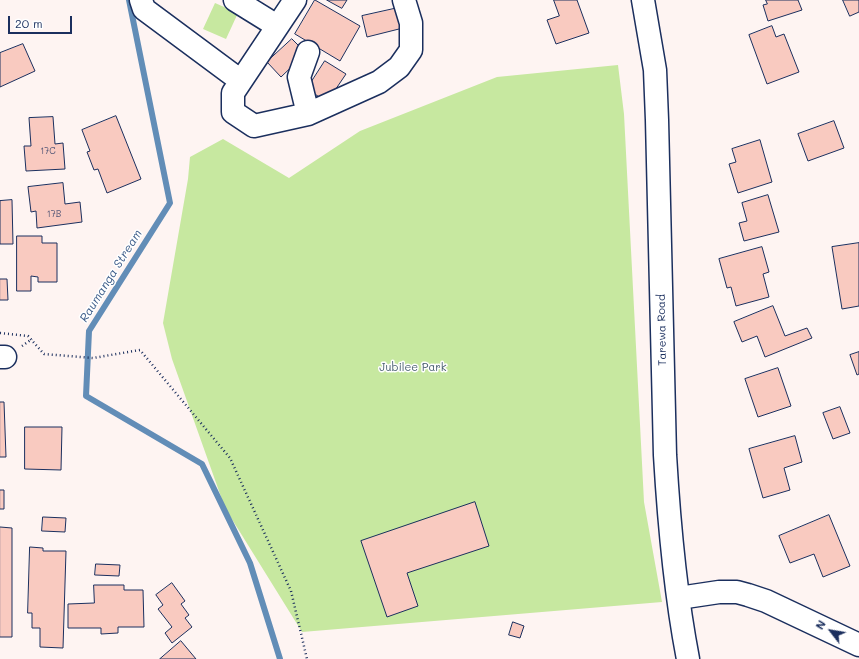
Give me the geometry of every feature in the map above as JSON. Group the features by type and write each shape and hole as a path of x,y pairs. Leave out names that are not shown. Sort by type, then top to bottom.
{"main road":[{"path":"141,0 144,9 241,81"},
{"path":"235,0 277,26"},
{"path":"296,0 233,93 233,112 254,126 308,114 379,82 399,67 412,50 411,23 404,0"},
{"name":"Tarewa Road","path":"643,0 655,70 664,455 679,598 688,659"},
{"path":"308,52 300,77 308,114"},
{"path":"679,598 720,592 737,592 766,601 859,646"}],"path":[{"path":"0,333 28,336 44,354 50,355 93,358 140,350 230,458 291,591 307,659"}],"green space":[{"path":"215,3 238,13 226,39 203,29"},
{"name":"Jubilee Park","path":"618,65 624,114 644,502 662,602 302,632 225,508 172,359 163,323 188,179 190,157 223,139 289,178 360,131 497,77"}],"building":[{"path":"315,0 360,26 340,61 295,34"},
{"path":"327,0 347,0 342,8"},
{"path":"554,0 577,0 589,33 556,44 547,20 559,16"},
{"path":"766,0 798,0 802,10 768,21 763,5 767,4"},
{"path":"843,0 859,0 859,12 850,16"},
{"path":"398,8 403,28 367,37 362,16"},
{"path":"772,26 776,37 784,34 799,72 767,84 749,35"},
{"path":"292,39 306,53 281,77 267,62"},
{"path":"23,44 35,71 0,87 0,53"},
{"path":"325,61 346,74 327,102 307,89"},
{"path":"116,116 141,179 107,193 98,169 94,170 87,152 90,151 82,130"},
{"path":"53,117 55,144 63,143 65,169 26,171 24,146 31,146 29,118"},
{"path":"834,121 844,148 808,161 798,134"},
{"path":"760,140 772,182 738,193 729,164 736,162 732,149"},
{"path":"63,183 65,204 80,202 82,222 37,228 36,211 31,212 28,187"},
{"path":"768,195 779,232 744,241 739,223 747,221 742,203"},
{"path":"12,200 13,244 0,244 0,201"},
{"path":"17,236 42,236 42,243 57,243 57,282 38,282 38,277 31,276 31,291 17,291"},
{"path":"859,243 859,306 842,309 832,247"},
{"path":"762,247 769,272 763,274 769,297 736,306 731,287 727,288 719,259"},
{"path":"0,279 7,279 8,300 0,300"},
{"path":"773,306 785,336 807,328 812,338 765,357 757,336 742,342 734,322"},
{"path":"859,352 859,374 857,375 850,355"},
{"path":"778,368 791,406 758,417 745,379"},
{"path":"0,402 4,402 6,457 0,457"},
{"path":"840,407 850,433 833,439 823,413"},
{"path":"25,427 62,427 61,470 25,469"},
{"path":"795,436 802,462 784,468 790,490 763,498 749,449"},
{"path":"0,490 4,490 4,509 0,509"},
{"path":"475,502 489,546 407,573 418,606 387,617 361,541"},
{"path":"829,515 850,566 823,577 814,554 790,563 779,536"},
{"path":"43,517 66,518 65,532 42,531"},
{"path":"0,527 12,528 12,637 0,637"},
{"path":"30,547 43,548 43,551 66,551 63,648 40,647 40,628 32,628 32,613 28,613"},
{"path":"96,564 120,565 119,576 95,575"},
{"path":"172,583 185,601 181,604 189,615 185,618 192,627 172,643 165,633 172,627 158,609 163,605 156,595"},
{"path":"94,585 124,585 124,590 143,590 144,627 118,627 118,633 101,634 101,628 68,628 68,604 94,603"},
{"path":"513,622 524,626 520,638 509,635"},
{"path":"181,641 196,659 160,659"}],"waterway":[{"name":"Raumanga Stream","path":"129,0 170,203 89,331 86,396 202,464 250,563 280,659"}]}
